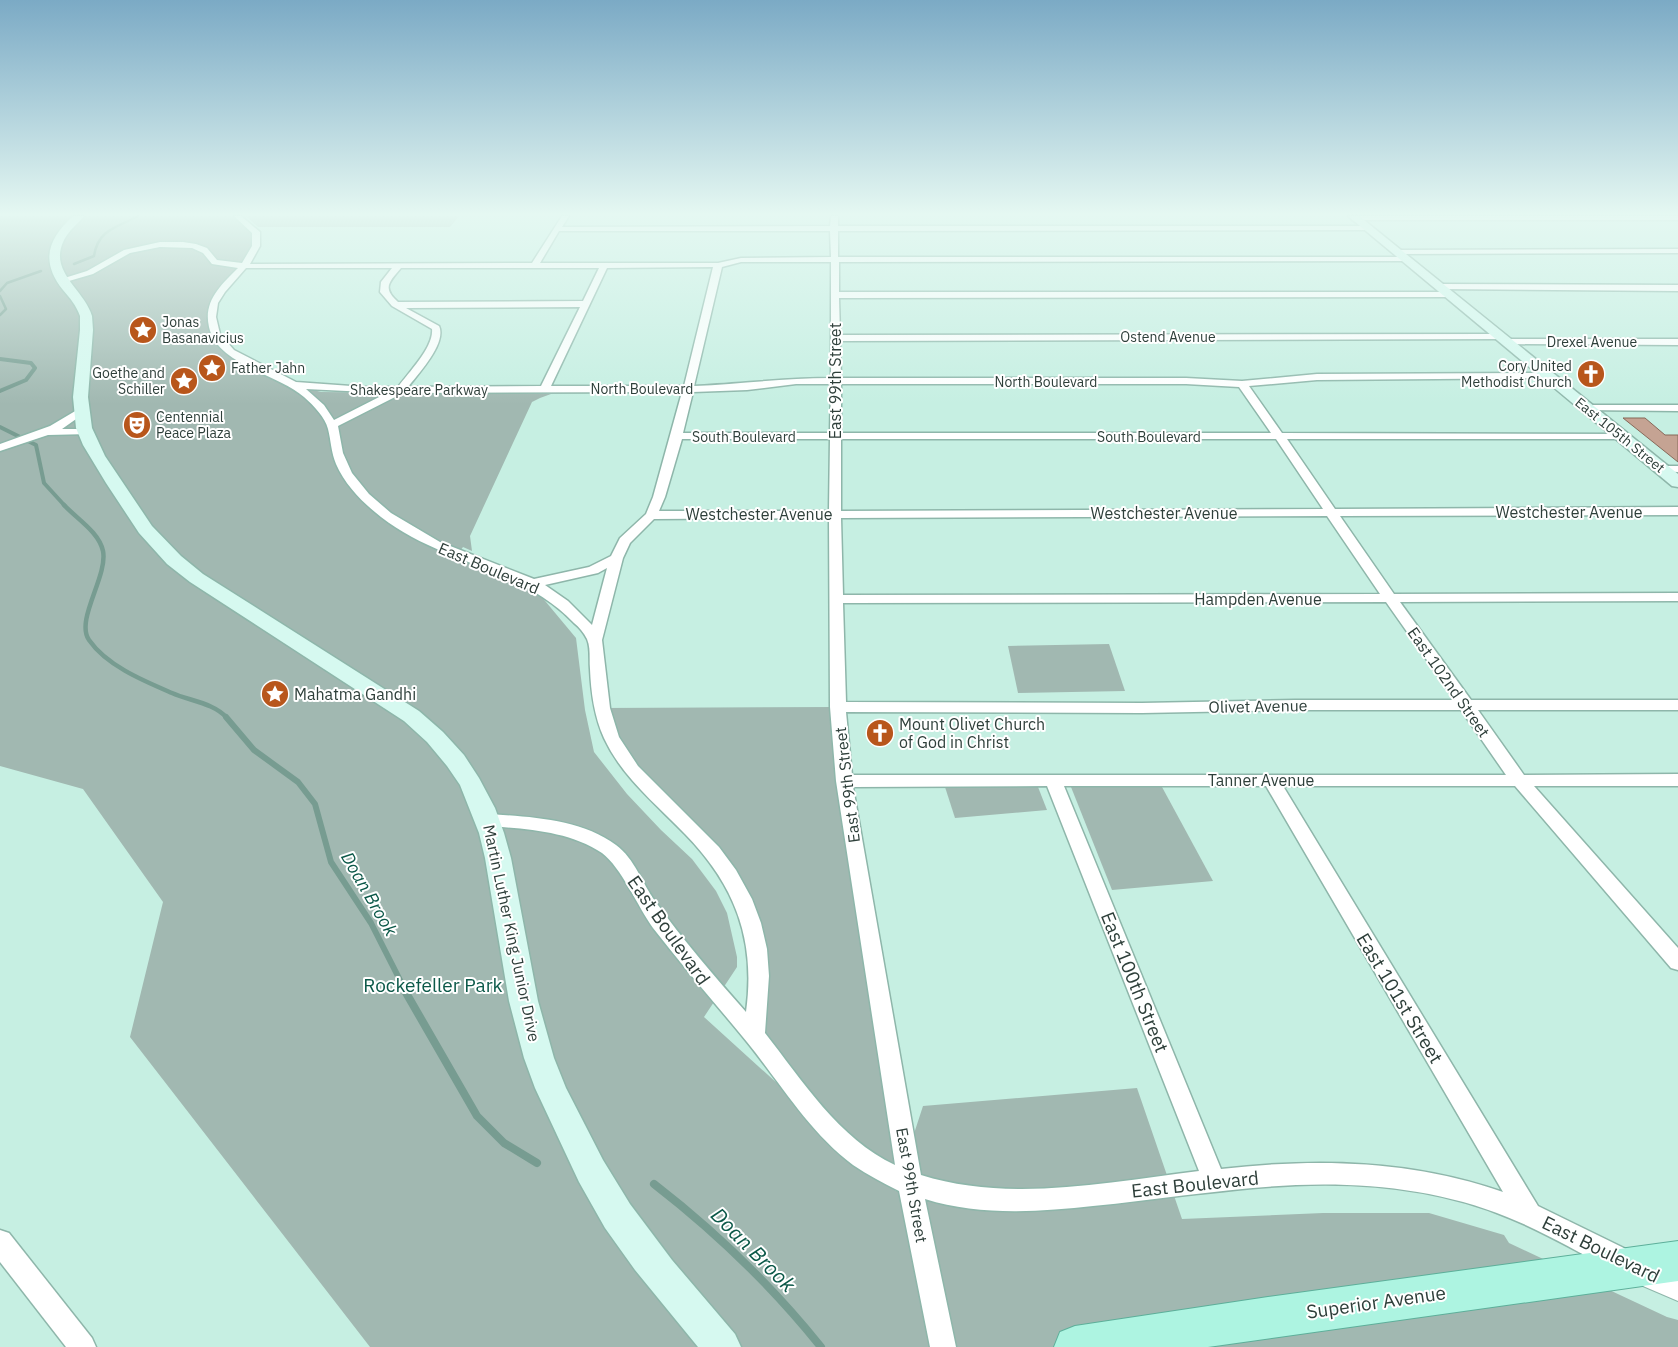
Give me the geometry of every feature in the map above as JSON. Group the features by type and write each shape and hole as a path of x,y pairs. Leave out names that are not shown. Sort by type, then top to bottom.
{"main road":[{"name":"Martin Luther King Junior Drive","path":"63,279 82,306 86,319 82,384 84,421 120,494 143,526 175,561 198,579 331,666 383,697 424,727 460,765 489,820 508,907 512,944 540,1060 556,1100 596,1181 625,1227 722,1347"},
{"name":"East 105th Street","path":"1430,279 1678,482"},
{"name":"Superior Avenue","path":"1076,1347 1268,1317 1678,1261"}],"street":[{"name":"East Boulevard","path":"231,279 221,288 211,310 211,323 216,337 226,348 258,368 294,385 310,398 332,425 339,458 350,480 365,498 428,542 531,584 550,594 562,603 595,639"},
{"path":"332,425 401,390 433,346 437,336 436,328 395,305 386,297 384,288 388,279"},
{"path":"544,390 598,279"},
{"path":"714,279 677,436 658,497 651,515 626,541 616,558 595,639 601,708 605,723 616,746 643,785 692,830 720,860 747,908 757,944 760,969 759,1007 754,1035"},
{"name":"East 99th Street","path":"834,279 838,707 844,781 912,1184 916,1219 943,1347"},
{"path":"834,295 1678,288"},
{"path":"395,305 585,304"},
{"name":"Ostend Avenue","path":"835,338 1503,339"},
{"name":"Drexel Avenue","path":"1503,339 1678,342"},
{"name":"North Boulevard","path":"544,390 747,387 796,381 1186,382 1242,384 1317,376 1549,376"},
{"name":"East 102nd Street","path":"1242,384 1518,780 1678,962"},
{"name":"Shakespeare Parkway","path":"294,385 342,389 544,390"},
{"path":"1587,408 1678,408"},
{"path":"40,434 68,421 84,421"},
{"path":"3,447 84,421"},
{"name":"South Boulevard","path":"677,436 1621,436"},
{"path":"1662,469 1678,469"},
{"name":"Westchester Avenue","path":"651,515 1678,512"},
{"path":"531,584 593,570 616,558"},
{"name":"Hampden Avenue","path":"838,599 1678,597"},
{"name":"Olivet Avenue","path":"838,707 1142,708 1678,705"},
{"name":"East 101st Street","path":"1270,780 1530,1215"},
{"name":"Tanner Avenue","path":"844,781 1678,780"},
{"name":"East 100th Street","path":"1054,782 1215,1182"},
{"name":"East Boulevard","path":"489,820 532,824 567,831 592,840 609,849 622,862 644,900 711,988 754,1035 809,1106 849,1146 881,1169 912,1184 945,1193 993,1199 1048,1200 1301,1174 1355,1174 1412,1179 1463,1190 1530,1215 1634,1267 1678,1285"},
{"path":"0,1242 83,1347"}],"green space":[{"name":"Rockefeller Park","path":"0,279 230,279 216,297 211,323 231,351 294,385 321,392 551,394 532,402 470,536 472,551 463,547 458,554 531,584 576,638 585,710 594,752 627,794 692,859 716,891 727,913 737,957 737,967 704,1017 896,1191 900,1178 881,1169 754,1035 759,1007 739,889 643,785 601,708 838,707 907,1155 923,1106 1137,1088 1182,1219 1323,1213 1429,1213 1504,1235 1509,1243 1667,1317 1678,1320 1678,1347 370,1347 130,1037 163,902 83,789 0,766"},
{"path":"1109,644 1125,691 1018,693 1008,646"},
{"path":"945,787 1038,787 1047,810 955,818"},
{"path":"1071,787 1162,787 1213,881 1112,890"}],"building":[{"path":"1623,418 1645,418 1665,435 1678,435 1678,462"}],"waterway":[{"name":"Doan Brook","path":"0,291 7,283 19,279"},
{"name":"Doan Brook","path":"0,296 6,309 0,315"},
{"name":"Doan Brook","path":"0,359 31,363 35,368 26,380 0,391"},
{"name":"Doan Brook","path":"0,427 36,445 44,483 65,506"},
{"name":"Doan Brook","path":"65,506 92,532 101,544 103,551 101,573 86,621 86,631 89,640 106,658 127,672 172,693 209,706 226,717"},
{"name":"Doan Brook","path":"226,717 254,750 298,782 315,804 331,862 371,923 406,992"},
{"name":"Doan Brook","path":"405,991 477,1116 504,1143 537,1163"},
{"name":"Doan Brook","path":"654,1184 699,1221 763,1281 821,1347"}],"place":[{"name":"Jonas Basanavicius","path":"143,330"},
{"name":"Father Jahn","path":"212,368"},
{"name":"Cory United Methodist Church","path":"1591,374"},
{"name":"Goethe and Schiller","path":"184,381"},
{"name":"Centennial Peace Plaza","path":"137,425"},
{"name":"Mahatma Gandhi","path":"275,694"},
{"name":"Mount Olivet Church of God in Christ","path":"880,733"}]}
